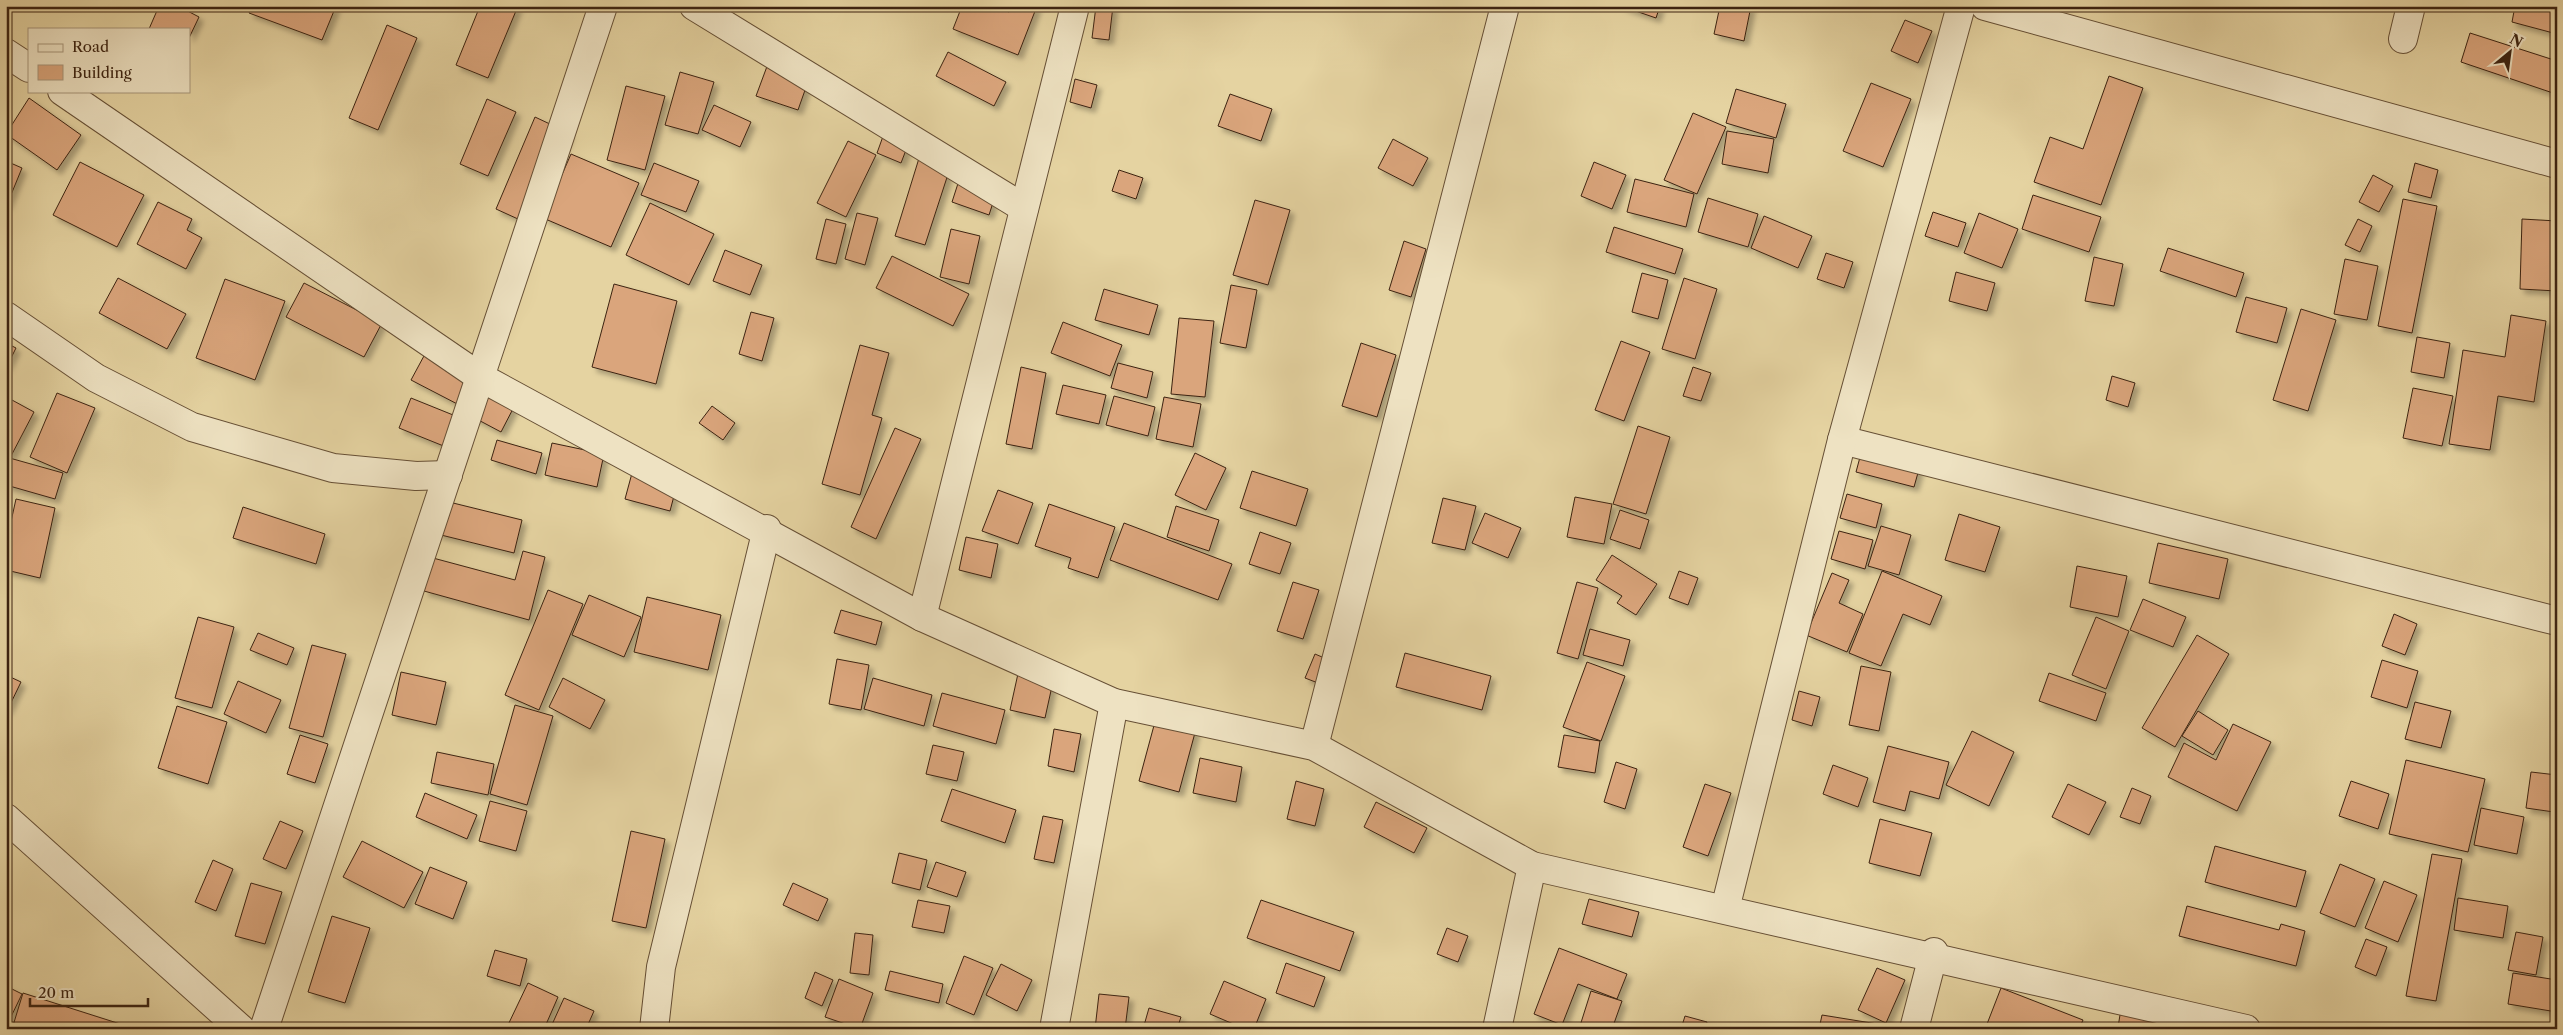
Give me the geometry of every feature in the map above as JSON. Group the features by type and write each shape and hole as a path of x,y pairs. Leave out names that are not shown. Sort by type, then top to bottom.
{"street":[{"path":"264,1029 603,6"},
{"path":"694,6 1024,208"},
{"path":"922,617 1075,6"},
{"path":"1314,746 1505,6"},
{"path":"1725,909 1842,440 1961,6"},
{"path":"1985,6 2557,164"},
{"path":"2403,39 2411,6"},
{"path":"6,53 28,67"},
{"path":"63,92 480,377 922,617 1114,703 1314,746 1532,866 1932,954 2246,1029"},
{"path":"6,316 96,378 192,427 334,468 416,476 448,475"},
{"path":"1842,440 2557,622"},
{"path":"654,1029 661,967 766,531"},
{"path":"1054,1029 1114,703"},
{"path":"6,818 241,1029"},
{"path":"1497,1029 1532,866"},
{"path":"1914,1029 1932,954"}],"building":[{"path":"159,6 178,6 199,17 190,36 190,28 149,28"},
{"path":"252,6 336,6 322,40 249,13"},
{"path":"480,6 518,6 488,78 456,65"},
{"path":"962,6 996,6 1009,12 1012,6 1037,6 1018,55 953,29"},
{"path":"1096,6 1113,6 1109,40 1092,38"},
{"path":"1621,6 1660,6 1656,18"},
{"path":"1720,6 1751,6 1744,41 1714,34"},
{"path":"2515,6 2557,6 2557,34 2512,22"},
{"path":"1905,20 1932,31 1918,63 1891,51"},
{"path":"387,25 417,38 378,130 349,118"},
{"path":"2470,33 2557,61 2557,82 2553,93 2461,62"},
{"path":"948,52 1006,82 994,106 936,76"},
{"path":"769,61 810,76 798,110 756,96"},
{"path":"680,72 714,82 698,134 665,125"},
{"path":"2109,76 2143,88 2101,205 2034,182 2050,137 2083,149"},
{"path":"1075,79 1097,85 1091,108 1070,102"},
{"path":"1871,83 1911,99 1883,167 1843,151"},
{"path":"626,86 665,96 645,170 607,160"},
{"path":"1736,89 1786,104 1776,138 1726,123"},
{"path":"1230,94 1272,109 1261,141 1218,126"},
{"path":"29,98 81,135 57,170 6,134"},
{"path":"487,99 516,112 488,176 460,164"},
{"path":"714,105 751,122 740,147 702,130"},
{"path":"1693,113 1726,127 1697,194 1664,180"},
{"path":"535,117 569,133 529,224 496,209"},
{"path":"886,128 911,137 901,163 877,153"},
{"path":"1727,131 1774,139 1768,173 1722,164"},
{"path":"1393,139 1428,158 1413,186 1378,168"},
{"path":"848,141 876,155 846,217 817,203"},
{"path":"571,154 639,183 611,247 543,218"},
{"path":"920,155 951,165 925,245 895,236"},
{"path":"6,161 22,168 6,207"},
{"path":"80,162 144,195 117,247 53,215"},
{"path":"1594,162 1626,175 1612,209 1581,196"},
{"path":"654,163 699,181 686,212 641,195"},
{"path":"2415,163 2438,170 2431,198 2408,192"},
{"path":"1119,170 1143,178 1136,199 1112,191"},
{"path":"962,171 999,184 989,215 952,202"},
{"path":"2373,175 2393,186 2379,212 2359,202"},
{"path":"1635,179 1694,194 1686,227 1627,212"},
{"path":"2033,195 2101,217 2089,252 2022,229"},
{"path":"1708,198 1758,214 1748,247 1698,232"},
{"path":"2403,199 2437,206 2412,333 2378,326"},
{"path":"1255,200 1290,210 1268,285 1233,275"},
{"path":"158,202 192,219 187,230 202,238 186,269 137,244"},
{"path":"650,203 714,234 689,285 626,255"},
{"path":"1933,212 1966,223 1958,247 1925,236"},
{"path":"857,213 878,218 865,265 845,259"},
{"path":"1979,213 2018,229 2002,268 1964,253"},
{"path":"1764,216 1812,236 1798,268 1751,248"},
{"path":"826,219 846,224 836,264 816,259"},
{"path":"2358,219 2372,226 2360,252 2345,245"},
{"path":"2522,219 2557,221 2557,291 2520,289"},
{"path":"1614,227 1683,249 1675,274 1606,252"},
{"path":"951,229 980,236 969,284 940,277"},
{"path":"1404,241 1426,249 1411,297 1389,290"},
{"path":"2168,248 2244,273 2236,297 2160,271"},
{"path":"725,250 762,265 750,295 713,281"},
{"path":"1826,253 1853,262 1844,288 1817,279"},
{"path":"892,256 969,294 953,326 876,288"},
{"path":"2094,257 2123,264 2114,306 2085,301"},
{"path":"2345,259 2378,266 2367,320 2334,314"},
{"path":"1956,272 1995,283 1987,311 1949,301"},
{"path":"1642,273 1668,280 1658,319 1632,312"},
{"path":"118,278 186,314 167,349 99,313"},
{"path":"1684,278 1717,289 1695,359 1662,349"},
{"path":"225,279 285,301 255,380 196,358"},
{"path":"304,283 382,323 364,357 286,317"},
{"path":"614,284 677,301 656,384 592,367"},
{"path":"1231,285 1257,290 1246,348 1220,343"},
{"path":"1104,289 1158,305 1149,335 1095,320"},
{"path":"2246,297 2287,308 2277,343 2236,332"},
{"path":"2301,309 2336,320 2308,411 2273,400"},
{"path":"751,312 774,318 762,361 739,354"},
{"path":"2511,315 2546,321 2534,402 2498,396 2490,450 2449,444 2463,350 2505,357"},
{"path":"1179,318 1214,321 1205,397 1171,394"},
{"path":"1063,322 1122,345 1110,376 1051,353"},
{"path":"2417,337 2450,343 2444,378 2411,372"},
{"path":"1621,341 1650,352 1624,421 1595,410"},
{"path":"6,343 16,348 6,368"},
{"path":"1361,343 1396,355 1377,417 1342,406"},
{"path":"860,345 889,353 872,415 882,418 860,495 822,484"},
{"path":"425,354 479,382 465,408 411,380"},
{"path":"1118,363 1153,372 1147,398 1111,388"},
{"path":"1021,367 1046,373 1032,449 1006,444"},
{"path":"1693,367 1711,373 1701,401 1683,396"},
{"path":"2112,376 2135,383 2128,407 2106,400"},
{"path":"1063,385 1106,395 1099,424 1056,414"},
{"path":"483,386 516,403 501,432 469,415"},
{"path":"2413,388 2453,396 2442,446 2403,438"},
{"path":"57,393 95,408 67,473 30,457"},
{"path":"1114,396 1155,407 1148,436 1106,425"},
{"path":"1164,397 1201,404 1193,447 1156,439"},
{"path":"411,398 463,419 451,449 399,428"},
{"path":"12,400 34,412 11,456 6,453 6,412"},
{"path":"712,406 735,423 723,440 699,423"},
{"path":"1638,426 1670,437 1646,514 1613,504"},
{"path":"895,428 921,439 876,539 851,527"},
{"path":"497,440 542,453 536,474 491,460"},
{"path":"552,443 604,454 597,487 545,475"},
{"path":"1863,446 1921,462 1914,487 1856,472"},
{"path":"1195,453 1226,468 1206,510 1175,495"},
{"path":"6,457 63,473 55,499 6,485"},
{"path":"635,462 680,473 670,511 625,499"},
{"path":"1252,471 1308,489 1296,526 1240,508"},
{"path":"998,490 1033,503 1018,544 982,531"},
{"path":"1847,494 1882,504 1876,528 1840,518"},
{"path":"1575,497 1612,504 1604,544 1567,537"},
{"path":"1443,498 1476,506 1465,550 1432,543"},
{"path":"16,499 55,508 40,578 6,570 6,544"},
{"path":"445,501 522,520 514,553 437,534"},
{"path":"1049,504 1115,527 1098,578 1068,568 1071,558 1035,546"},
{"path":"1176,506 1219,520 1209,551 1167,537"},
{"path":"243,507 325,534 316,564 233,538"},
{"path":"1620,510 1649,520 1640,549 1610,539"},
{"path":"1485,513 1521,528 1508,558 1472,543"},
{"path":"1959,514 2000,527 1985,572 1945,560"},
{"path":"1124,523 1232,564 1218,600 1110,560"},
{"path":"1881,526 1911,535 1899,575 1868,566"},
{"path":"1839,531 1873,540 1865,569 1831,559"},
{"path":"1260,532 1291,543 1280,574 1249,564"},
{"path":"966,537 998,544 991,578 959,570"},
{"path":"2158,543 2228,559 2219,599 2149,583"},
{"path":"523,551 545,557 529,620 424,591 433,558 515,580"},
{"path":"1612,555 1657,584 1636,615 1617,603 1622,596 1596,580"},
{"path":"2077,566 2127,576 2118,617 2070,607"},
{"path":"1679,571 1698,578 1688,605 1669,598"},
{"path":"1882,571 1942,596 1930,625 1903,614 1881,666 1849,653"},
{"path":"1832,573 1849,580 1839,603 1863,614 1847,652 1806,635"},
{"path":"1293,582 1319,590 1303,639 1277,631"},
{"path":"1577,582 1598,588 1578,659 1557,653"},
{"path":"548,590 583,604 539,710 505,695"},
{"path":"589,595 641,617 624,657 572,635"},
{"path":"647,597 721,615 708,670 634,652"},
{"path":"2143,599 2186,617 2173,647 2130,630"},
{"path":"841,610 882,622 876,645 834,633"},
{"path":"2394,614 2417,624 2405,655 2382,646"},
{"path":"198,617 234,627 212,708 175,698"},
{"path":"2096,617 2129,631 2106,689 2072,675"},
{"path":"1590,629 1630,640 1623,666 1583,655"},
{"path":"258,633 294,648 287,665 250,650"},
{"path":"2197,635 2229,654 2175,747 2142,728"},
{"path":"312,645 346,654 323,737 289,728"},
{"path":"1405,653 1491,676 1482,710 1396,687"},
{"path":"1315,654 1336,663 1326,686 1305,678"},
{"path":"837,659 869,665 861,710 829,704"},
{"path":"2382,660 2418,671 2407,708 2371,697"},
{"path":"1587,662 1625,676 1601,741 1563,727"},
{"path":"1861,666 1891,672 1879,731 1849,725"},
{"path":"1019,669 1054,677 1045,718 1010,710"},
{"path":"401,672 446,682 436,725 392,715"},
{"path":"2049,673 2106,693 2096,721 2039,701"},
{"path":"6,675 21,682 7,711 6,711"},
{"path":"563,678 605,700 590,729 549,707"},
{"path":"873,678 932,695 924,726 864,709"},
{"path":"238,681 281,700 266,733 224,714"},
{"path":"1799,691 1820,697 1812,726 1792,720"},
{"path":"942,693 1005,710 996,744 933,726"},
{"path":"2415,702 2451,711 2441,748 2405,739"},
{"path":"515,705 553,716 527,805 490,794"},
{"path":"177,706 227,722 208,784 158,768"},
{"path":"2198,711 2228,730 2213,755 2182,736"},
{"path":"1156,718 1196,729 1179,792 1139,781"},
{"path":"2233,724 2271,742 2237,811 2168,777 2184,743 2216,760"},
{"path":"1054,729 1081,734 1074,772 1048,766"},
{"path":"1972,731 2014,752 1989,806 1946,785"},
{"path":"300,735 328,744 315,783 287,774"},
{"path":"1564,735 1600,741 1595,773 1558,767"},
{"path":"933,745 964,752 957,781 926,774"},
{"path":"1888,746 1949,762 1939,799 1910,791 1905,811 1873,802"},
{"path":"437,752 494,764 488,795 431,783"},
{"path":"1200,758 1242,767 1236,802 1193,793"},
{"path":"2406,760 2485,779 2468,852 2389,834"},
{"path":"1616,762 1637,769 1625,809 1604,802"},
{"path":"1833,765 1868,778 1858,807 1823,794"},
{"path":"2531,772 2557,775 2554,812 2526,808"},
{"path":"1296,781 1324,789 1315,826 1287,819"},
{"path":"2351,781 2389,794 2378,829 2339,816"},
{"path":"1705,784 1731,793 1708,856 1683,847"},
{"path":"2068,784 2106,802 2089,835 2052,817"},
{"path":"2132,788 2151,796 2140,824 2120,817"},
{"path":"952,789 1016,810 1005,843 941,821"},
{"path":"425,793 477,815 467,839 416,817"},
{"path":"490,801 527,811 516,851 479,841"},
{"path":"1376,802 1427,828 1414,853 1364,827"},
{"path":"2481,808 2524,817 2517,854 2474,845"},
{"path":"1043,816 1063,820 1054,863 1034,859"},
{"path":"1880,819 1932,833 1920,876 1869,863"},
{"path":"280,821 303,831 286,869 263,859"},
{"path":"631,831 665,839 646,928 612,921"},
{"path":"362,841 423,872 404,908 343,877"},
{"path":"2215,846 2306,871 2296,907 2205,882"},
{"path":"899,853 927,860 920,890 892,883"},
{"path":"2432,854 2462,859 2436,1001 2406,996"},
{"path":"213,860 233,869 216,911 195,902"},
{"path":"936,862 966,872 957,897 927,887"},
{"path":"2340,864 2375,879 2355,927 2320,913"},
{"path":"430,867 467,882 453,919 415,904"},
{"path":"2384,881 2417,895 2398,942 2365,928"},
{"path":"251,883 282,892 265,944 235,936"},
{"path":"793,883 828,899 818,921 783,905"},
{"path":"2458,898 2508,906 2503,938 2454,930"},
{"path":"1589,899 1639,912 1632,937 1582,924"},
{"path":"918,900 950,906 944,933 912,927"},
{"path":"1261,900 1354,932 1340,971 1247,938"},
{"path":"2187,906 2279,930 2281,924 2305,931 2296,966 2179,936"},
{"path":"332,916 370,928 345,1003 308,992"},
{"path":"1447,928 1468,936 1458,962 1437,954"},
{"path":"2516,932 2543,937 2536,975 2508,970"},
{"path":"855,933 873,935 869,975 850,973"},
{"path":"2366,939 2387,947 2376,976 2355,967"},
{"path":"1559,948 1627,974 1617,999 1578,984 1562,1025 1534,1014"},
{"path":"495,950 527,959 520,986 487,976"},
{"path":"964,956 993,968 974,1015 946,1003"},
{"path":"1286,963 1325,977 1314,1007 1276,993"},
{"path":"1001,964 1032,980 1017,1011 986,995"},
{"path":"1877,968 1905,980 1886,1023 1858,1010"},
{"path":"890,971 943,984 939,1003 885,990"},
{"path":"815,972 833,980 822,1006 805,998"},
{"path":"2513,973 2557,980 2557,1012 2508,1004"},
{"path":"839,979 873,993 860,1029 825,1017"},
{"path":"1224,981 1266,999 1254,1029 1245,1029 1210,1014"},
{"path":"528,983 558,997 544,1029 511,1029 507,1027"},
{"path":"6,986 22,994 7,1025 6,1024"},
{"path":"2001,988 2083,1020 2079,1029 1998,1029 1987,1024"},
{"path":"1591,991 1622,1001 1612,1029 1579,1029"},
{"path":"23,993 136,1029 12,1029"},
{"path":"1099,994 1129,997 1125,1029 1095,1029"},
{"path":"2123,997 2165,1004 2161,1029 2118,1027"},
{"path":"564,998 594,1011 586,1029 550,1029"},
{"path":"1149,1008 1181,1017 1177,1029 1143,1029"},
{"path":"1822,1015 1890,1026 1890,1029 1819,1029"},
{"path":"1685,1016 1707,1022 1705,1029 1681,1029"}]}
